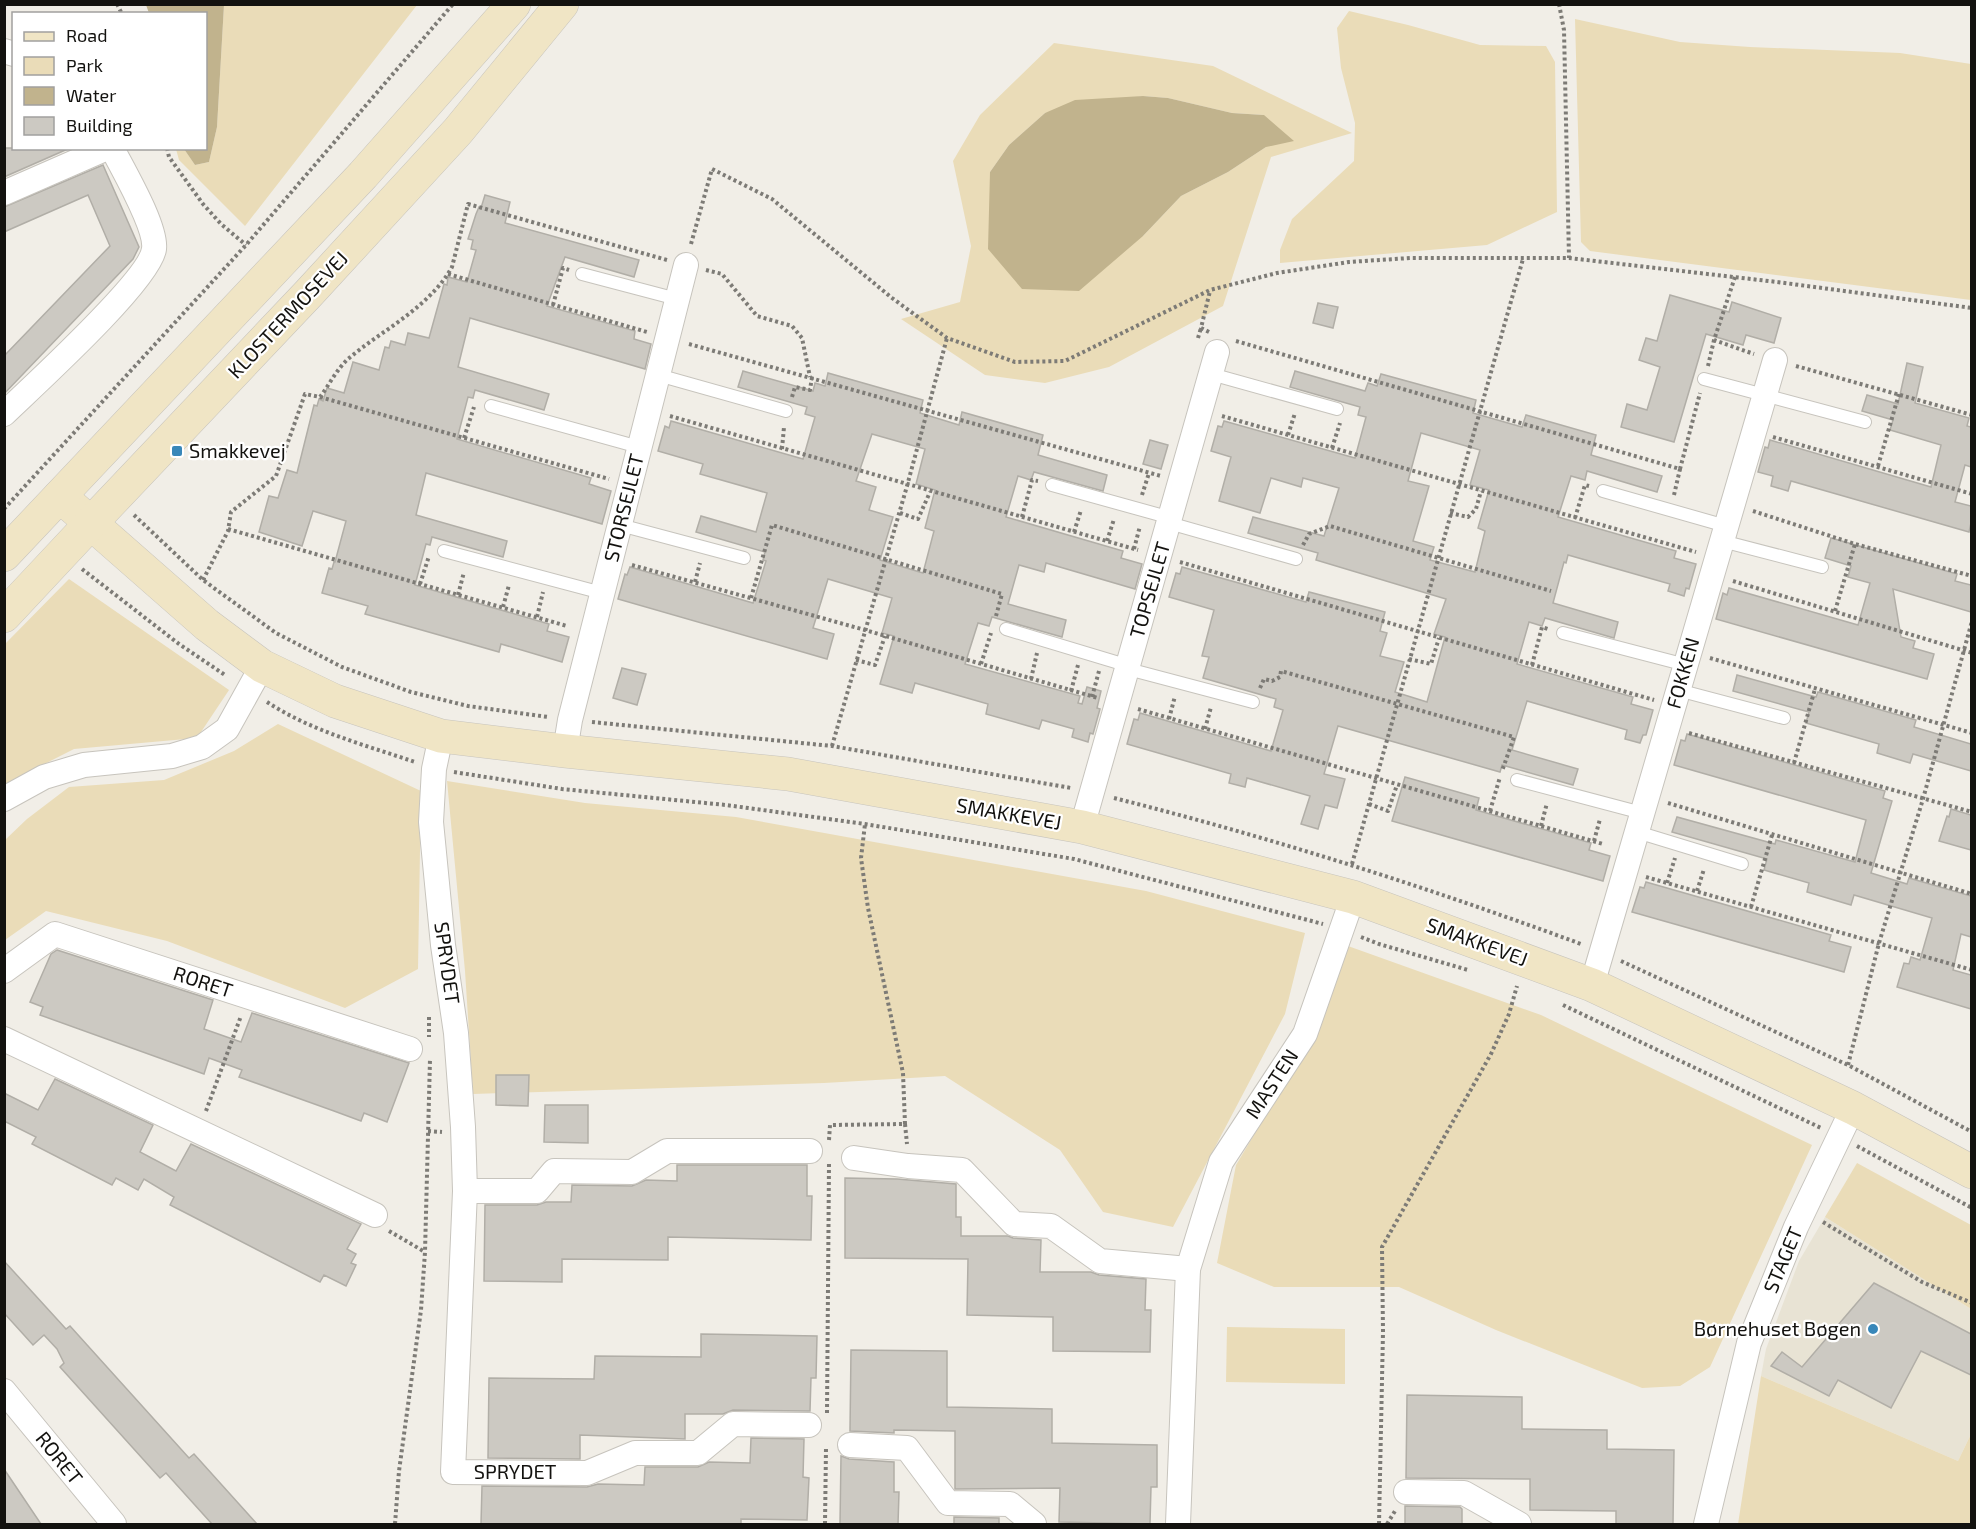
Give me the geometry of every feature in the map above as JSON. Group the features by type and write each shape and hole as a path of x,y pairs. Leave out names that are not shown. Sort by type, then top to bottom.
{"street":[{"name":"KLOSTERMOSEVEJ","path":"4,555 363,175 514,4"},
{"name":"KLOSTERMOSEVEJ","path":"4,616 309,293 458,131 562,4"},
{"path":"4,193 102,150"},
{"path":"4,414 123,297 150,260 154,248 152,229 113,150"},
{"name":"STORSEJLET","path":"565,752 570,720 686,265"},
{"name":"TOPSEJLET","path":"1082,827 1201,410 1211,350"},
{"name":"FOKKEN","path":"1592,985 1775,360"},
{"name":"SMAKKEVEJ","path":"60,496 207,625 255,678 335,700 441,736 565,752 788,774 1082,827 1353,897 1592,985 1853,1108 1971,1172"},
{"path":"4,799 44,777 84,765 172,756 202,747 226,729 255,678"},
{"name":"SPRYDET","path":"441,736 434,769 431,822 443,945 456,1033 465,1191 453,1472 587,1473 635,1453 698,1453 734,1424 821,1425"},
{"name":"MASTEN","path":"1179,1524 1188,1269 1221,1162 1305,1034 1353,897"},
{"name":"RORET","path":"4,971 55,934 423,1049"},
{"path":"4,1039 375,1215"},
{"name":"STAGET","path":"1706,1524 1749,1343 1804,1210 1853,1108"},
{"path":"465,1191 537,1191 554,1171 632,1172 667,1151 823,1150"},
{"path":"854,1158 909,1166 962,1170 1014,1224 1051,1226 1100,1261 1188,1269"},
{"name":"RORET","path":"4,1391 114,1524"},
{"path":"850,1445 907,1448 948,1503 1010,1504 1034,1524"},
{"path":"1406,1492 1464,1493 1519,1524"}],"lane":[{"path":"582,274 677,299"},
{"path":"1211,350 1299,399 1337,409"},
{"path":"658,375 786,411"},
{"path":"1704,379 1865,422"},
{"path":"491,406 639,447"},
{"path":"1052,485 1119,503 1296,559"},
{"path":"1603,491 1670,510 1722,541 1822,567"},
{"path":"620,525 744,558"},
{"path":"444,551 602,593"},
{"path":"1005,629 1081,651 1128,668 1253,702"},
{"path":"1563,633 1687,659"},
{"path":"1678,690 1784,718"},
{"path":"1517,780 1642,814 1679,845 1742,864"}],"path":[{"path":"4,509 246,245 453,4"},
{"path":"1559,4 1564,30 1569,258"},
{"path":"168,150 169,156 203,204 220,224 246,245"},
{"path":"686,265 712,169 772,199 892,298 948,338 1015,362 1065,361 1210,290 1277,273 1349,261 1410,258 1569,258 1971,308"},
{"path":"320,397 346,360 411,310 448,274 452,267 468,204 722,274 757,316 792,326 802,338 810,377"},
{"path":"1352,864 1523,259"},
{"path":"553,305 563,268 582,274"},
{"path":"448,274 667,338 1161,476 1164,465"},
{"path":"1670,510 1714,340 1735,277"},
{"path":"1210,290 1201,328 1211,350"},
{"path":"1201,328 1211,350"},
{"path":"832,746 948,338"},
{"path":"1714,340 1775,360 1971,416"},
{"path":"1211,350 1480,411 1680,469"},
{"path":"203,580 228,530 231,512 276,476 305,394 630,485"},
{"path":"1878,466 1899,394"},
{"path":"1288,435 1299,399"},
{"path":"464,438 475,403 491,406"},
{"path":"1332,448 1341,421 1337,409"},
{"path":"1201,410 1575,518 1722,541 1855,544 1971,576"},
{"path":"1754,432 1971,494"},
{"path":"1134,549 1149,472"},
{"path":"1022,518 1032,480 1052,485"},
{"path":"1575,518 1585,485 1603,491"},
{"path":"1450,513 1468,517 1476,509 1481,491"},
{"path":"900,513 918,519 930,492"},
{"path":"1074,532 1086,494"},
{"path":"1107,542 1119,503"},
{"path":"751,598 772,525 1002,594 981,664"},
{"path":"1296,559 1309,534 1330,526 1551,591"},
{"path":"228,530 567,626"},
{"path":"1722,541 1835,611 1971,653"},
{"path":"1835,611 1855,544"},
{"path":"420,584 432,548 444,551"},
{"path":"62,554 179,644 255,678 288,716 337,736 434,769 562,789 726,805 865,824 1074,859 1341,929 1379,945 1475,972"},
{"path":"458,594 467,557"},
{"path":"611,559 1099,698"},
{"path":"503,607 513,569"},
{"path":"537,617 546,578"},
{"path":"1848,1065 1879,943 1923,799 1971,621"},
{"path":"1532,664 1542,627 1563,633"},
{"path":"856,660 875,665 885,636"},
{"path":"1410,659 1431,664 1439,638"},
{"path":"1031,679 1041,640"},
{"path":"1071,691 1081,651"},
{"path":"1092,697 1102,658"},
{"path":"1687,659 1815,688 1971,733"},
{"path":"1253,702 1264,679 1272,681 1280,676 1281,671 1514,737 1490,811"},
{"path":"1170,719 1178,682"},
{"path":"1794,763 1815,688"},
{"path":"1205,729 1215,692"},
{"path":"1137,709 1603,844"},
{"path":"1668,727 1971,812"},
{"path":"1500,776 1517,780"},
{"path":"1369,804 1388,811 1397,785"},
{"path":"1541,826 1550,789"},
{"path":"1594,841 1605,803"},
{"path":"1642,814 1772,835 1971,894"},
{"path":"825,1524 821,1425 823,1150 830,1125 905,1124 903,1073 866,898 861,858 865,824"},
{"path":"1751,907 1772,835"},
{"path":"1667,883 1679,845"},
{"path":"1697,891 1710,854"},
{"path":"1645,877 1971,970"},
{"path":"1379,1524 1383,1332 1382,1247 1491,1054 1509,1014 1518,984 1507,981"},
{"path":"200,1131 248,996"},
{"path":"1558,1003 1840,1137 1971,1208"},
{"path":"394,1524 421,1310 425,1252 423,1049 429,1011"},
{"path":"1804,1210 1922,1282 1971,1303"},
{"path":"375,1215 382,1227 425,1252"}],"shaded area":[{"name":"Børnehuset Bøgen","path":"1825,1217 1971,1309 1971,1434 1958,1461 1761,1376 1766,1349 1799,1261"}],"green space":[{"path":"224,5 417,5 245,226 179,160 176,150 185,150 195,165 209,162 217,127"},
{"path":"1349,11 1480,45 1546,46 1555,62 1557,212 1487,245 1280,263 1280,250 1292,219 1354,161 1355,123 1341,68 1337,28"},
{"path":"1575,19 1680,42 1900,53 1971,64 1971,300 1590,251 1581,242"},
{"path":"1054,43 1213,66 1352,133 1271,157 1223,306 1109,367 1045,383 985,375 901,319 960,302 971,246 953,161 980,115","holes":["1143,96 1168,98 1232,113 1264,115 1266,147 1228,172 1181,196 1143,236 990,172 1009,145 1045,113"]},
{"path":"69,579 229,690 197,738 74,749 5,784 5,644"},
{"path":"278,724 421,791 418,969 345,1008 167,941 46,911 5,940 5,840 27,819 69,787 164,780 234,751"},
{"path":"447,781 585,803 736,817 1146,891 1305,933 1285,1014 1173,1227 1103,1212 1060,1150 945,1076 824,1083 473,1094 465,971"},
{"path":"1348,946 1541,1015 1812,1145 1710,1367 1680,1386 1642,1388 1496,1330 1399,1287 1274,1287 1217,1263 1236,1165 1315,1033"},
{"path":"1857,1163 1971,1225 1971,1309 1825,1217"},
{"path":"1227,1327 1345,1329 1345,1384 1226,1382"},
{"path":"1761,1376 1958,1461 1971,1434 1971,1524 1738,1524"}],"water":[{"path":"146,5 224,5 217,127 209,162 195,165 185,150 207,150 207,12 149,12"},
{"path":"1143,96 1168,98 1232,113 1264,115 1294,141 1266,147 1228,172 1181,196 1143,236 1079,291 1022,289 988,249 990,172 1009,145 1045,113 1075,100"}],"building":[{"path":"4,148 65,150 4,177"},
{"path":"103,165 139,247 133,259 4,394 4,356 110,246 88,195 4,232 4,207"},
{"path":"485,195 510,202 505,223 639,260 634,277 565,257 547,306 635,331 634,339 651,344 645,369 470,318 458,367 549,394 544,410 475,390 473,398 468,397 457,439 591,478 589,484 611,491 602,524 426,473 416,515 507,541 503,557 432,537 430,545 426,544 415,585 549,624 547,631 569,637 562,662 501,644 499,652 365,614 368,606 322,593 329,568 332,569 335,562 346,521 313,511 302,546 259,532 269,496 278,498 287,470 297,473 314,405 317,406 319,399 323,401 327,388 344,393 353,362 379,370 385,347 389,348 391,341 405,345 408,333 429,338 448,277 467,282 476,250 471,249 473,240 468,239"},
{"path":"1670,295 1729,312 1732,302 1781,318 1774,343 1746,335 1743,345 1706,334 1674,442 1621,427 1627,404 1647,410 1660,367 1639,360 1646,338 1657,341"},
{"path":"1318,303 1338,307 1333,328 1313,323"},
{"path":"1907,363 1923,367 1915,403 1969,418 1967,426 1971,427 1971,467 1965,465 1955,502 1971,506 1969,532 1791,481 1788,491 1771,486 1773,476 1758,472 1765,447 1768,448 1770,440 1931,487 1941,445 1890,430 1893,420 1862,411 1867,395 1898,404"},
{"path":"743,371 813,391 815,383 825,386 828,373 923,400 920,413 959,425 962,412 1043,435 1038,455 1107,475 1103,491 1034,472 1031,480 1018,476 1006,517 1123,551 1121,558 1142,564 1135,589 1046,563 1044,572 1019,565 1008,604 1066,620 1062,637 992,617 989,626 978,623 965,664 1080,696 1078,703 1082,704 1087,687 1101,691 1097,708 1100,709 1093,734 1090,733 1088,742 1072,737 1074,729 1042,720 1039,729 986,714 988,704 915,683 912,693 880,684 894,636 882,633 892,598 828,579 813,628 834,634 827,659 618,599 625,574 627,575 630,567 753,603 766,561 763,560 765,552 696,532 701,516 756,532 767,493 700,474 703,464 658,451 665,426 669,428 671,421 803,459 815,417 805,414 807,407 738,387","holes":["872,434 925,449 916,484 935,490 925,528 934,531 923,573 880,560 893,517 869,510 876,487 856,481"]},
{"path":"1295,371 1365,391 1368,383 1377,386 1381,374 1476,400 1473,413 1522,427 1526,415 1596,435 1591,455 1662,476 1657,492 1587,471 1585,480 1571,476 1558,517 1676,551 1674,558 1696,564 1689,589 1686,588 1684,596 1668,591 1670,584 1568,555 1553,603 1618,622 1614,638 1545,618 1542,626 1529,622 1517,664 1633,697 1631,704 1653,710 1646,735 1643,735 1640,743 1625,739 1627,730 1527,701 1512,750 1578,769 1573,785 1502,765 1500,772 1338,726 1324,774 1345,779 1337,808 1325,805 1318,829 1301,824 1310,796 1247,778 1245,787 1229,783 1231,774 1127,744 1134,719 1138,720 1140,713 1271,751 1283,710 1274,707 1276,699 1203,678 1209,657 1202,656 1214,610 1169,597 1176,573 1180,574 1182,567 1306,602 1309,592 1385,612 1380,631 1387,633 1380,656 1404,662 1395,692 1427,702 1445,637 1434,634 1446,599 1316,560 1318,553 1248,533 1253,517 1324,536 1339,488 1303,478 1301,487 1271,478 1260,513 1219,501 1231,457 1211,451 1218,426 1222,427 1224,421 1355,458 1366,417 1358,415 1360,407 1290,387","holes":["1421,433 1480,450 1470,485 1489,490 1478,528 1485,531 1475,572 1430,560 1434,547 1413,541 1429,486 1408,481"]},
{"path":"1150,440 1168,445 1161,469 1143,464"},
{"path":"1831,538 1957,574 1955,581 1971,585 1971,612 1893,589 1901,637 1915,641 1913,648 1934,654 1927,679 1716,619 1723,593 1727,595 1729,588 1858,625 1870,583 1848,577 1851,566 1825,558"},
{"path":"622,668 646,674 637,705 613,698"},
{"path":"1737,675 1816,697 1818,692 1916,720 1914,727 1971,744 1971,771 1913,754 1910,763 1877,753 1879,744 1806,723 1809,712 1733,691"},
{"path":"1687,734 1885,791 1883,798 1892,801 1871,873 1907,884 1909,878 1971,896 1971,937 1961,934 1953,970 1971,975 1971,1009 1897,987 1904,963 1909,964 1911,957 1920,960 1932,918 1854,895 1851,905 1807,892 1809,883 1764,870 1767,859 1672,832 1677,817 1775,844 1776,840 1855,862 1866,820 1674,765 1681,740 1685,741"},
{"path":"1405,777 1479,798 1476,810 1591,843 1589,850 1610,856 1603,881 1392,821"},
{"path":"1951,809 1971,815 1971,850 1939,841"},
{"path":"1646,882 1831,935 1829,941 1851,947 1844,972 1632,912 1640,887 1644,888"},
{"path":"57,950 213,1000 204,1029 241,1042 252,1013 409,1063 387,1122 364,1113 361,1121 239,1077 242,1070 209,1058 204,1074 40,1015 43,1007 30,1002 51,954"},
{"path":"496,1075 529,1075 528,1106 496,1105"},
{"path":"55,1079 153,1125 140,1152 176,1171 191,1144 361,1224 347,1249 356,1254 351,1263 356,1265 346,1286 324,1275 320,1282 170,1205 174,1197 144,1179 138,1190 116,1178 112,1185 32,1144 36,1137 4,1121 4,1093 38,1110"},
{"path":"545,1105 588,1105 588,1143 544,1142"},
{"path":"677,1165 807,1165 807,1196 812,1196 811,1240 668,1237 668,1260 562,1259 562,1282 484,1281 485,1205 537,1205 546,1202 571,1202 572,1185 632,1186 646,1180 677,1181"},
{"path":"845,1178 897,1179 956,1184 956,1217 961,1217 961,1236 1008,1236 1041,1240 1040,1272 1091,1272 1099,1275 1146,1279 1145,1310 1151,1310 1150,1352 1053,1351 1053,1317 967,1315 968,1259 845,1258"},
{"path":"4,1261 66,1329 70,1326 189,1458 194,1454 257,1524 212,1524 166,1473 160,1478 60,1367 64,1363 57,1349 44,1335 33,1345 4,1313"},
{"path":"1874,1283 1971,1334 1971,1375 1921,1351 1891,1408 1838,1380 1829,1396 1771,1366 1782,1352 1802,1367"},
{"path":"701,1334 817,1336 816,1378 811,1378 810,1411 733,1410 723,1414 685,1414 685,1439 580,1435 580,1459 488,1458 489,1378 594,1379 595,1356 701,1357"},
{"path":"851,1350 947,1351 947,1407 1052,1409 1052,1443 1157,1445 1157,1487 1151,1487 1150,1524 1059,1522 1060,1488 955,1489 955,1431 894,1430 894,1433 850,1431"},
{"path":"1407,1395 1522,1397 1522,1429 1607,1430 1607,1449 1674,1450 1673,1524 1616,1524 1616,1511 1530,1510 1530,1479 1406,1478"},
{"path":"751,1438 804,1439 803,1477 809,1478 807,1520 741,1519 741,1524 481,1524 482,1486 644,1485 645,1467 698,1467 709,1462 750,1463"},
{"path":"841,1456 849,1459 894,1462 894,1492 899,1492 898,1524 840,1524"},
{"path":"4,1469 41,1524 4,1524"},
{"path":"1405,1506 1460,1507 1462,1524 1405,1524"},
{"path":"954,1517 999,1518 999,1524 954,1524"}],"place":[{"name":"Smakkevej","path":"177,451"},
{"name":"Børnehuset Bøgen","path":"1873,1329"}]}
